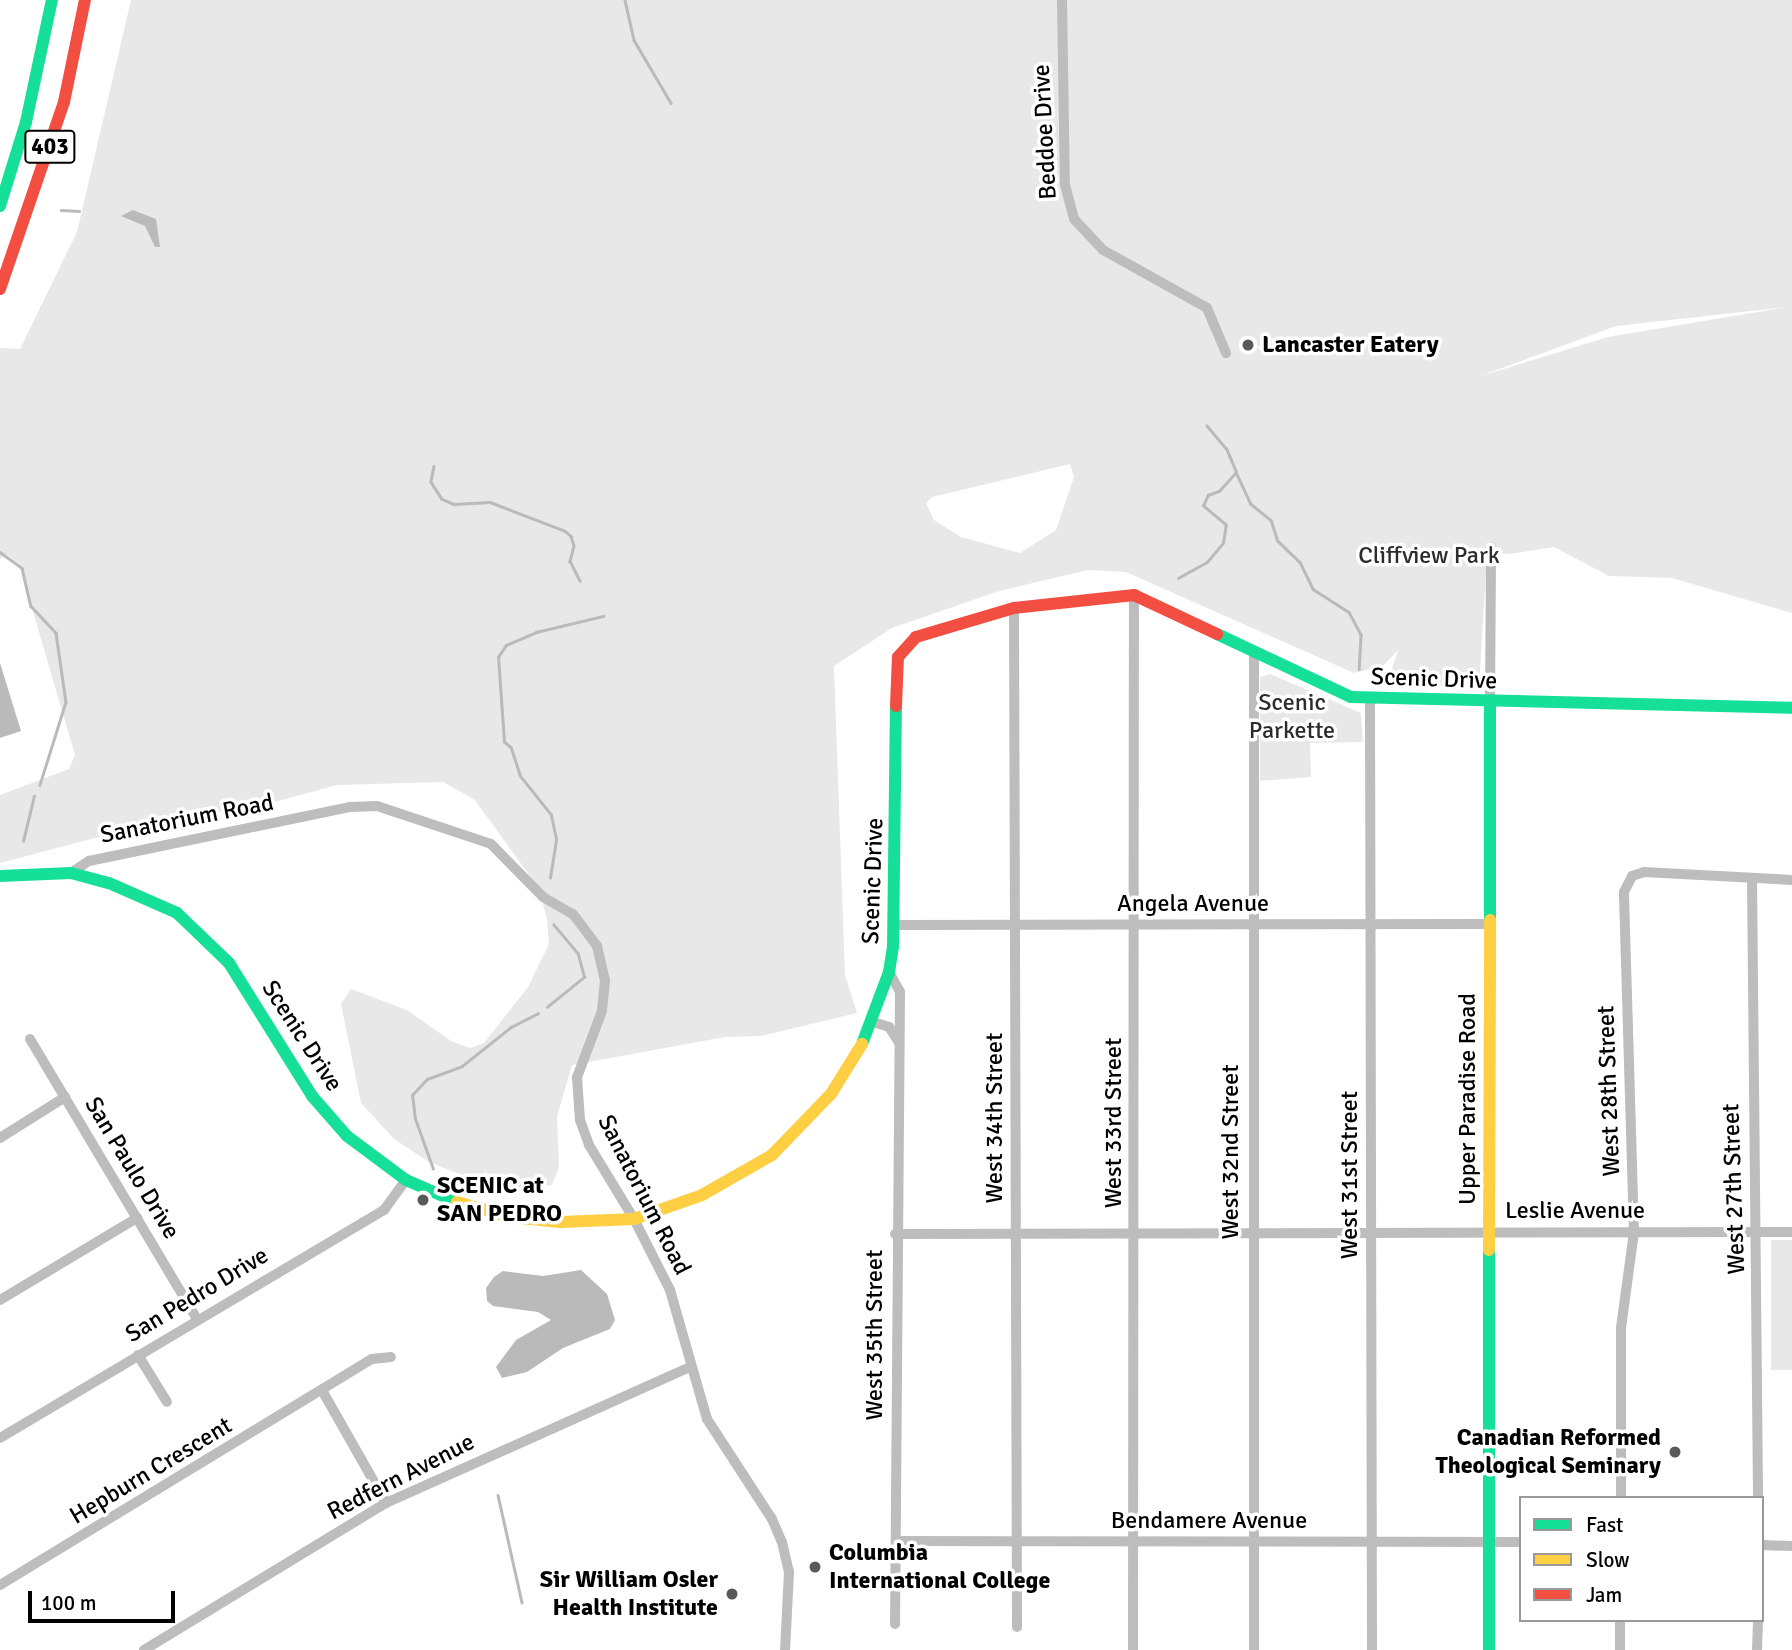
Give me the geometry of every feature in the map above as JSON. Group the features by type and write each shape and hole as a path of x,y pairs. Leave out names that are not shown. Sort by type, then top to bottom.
{"main road":[{"name":"403","path":"0,206 26,122 52,0"},
{"name":"403","path":"0,289 18,247 64,102 85,0"},
{"name":"Scenic Drive","path":"0,876 71,873 141,895 177,913 202,933 229,963 312,1096 355,1143 406,1180 441,1197 510,1217 572,1222 634,1219 702,1195 772,1155 831,1094 873,1022 889,972 896,925 898,657 916,638 1014,608 1134,595 1337,693 1370,700 1792,708"},
{"name":"Upper Paradise Road","path":"1489,1650 1490,702"}],"street":[{"name":"Beddoe Drive","path":"1062,0 1065,185 1074,219 1103,250 1207,308 1226,353"},
{"name":"Upper Paradise Road","path":"1490,702 1491,547"},
{"name":"West 33rd Street","path":"1133,1650 1134,595"},
{"name":"West 34th Street","path":"1014,608 1017,1627"},
{"name":"West 32nd Street","path":"1254,654 1254,1650"},
{"name":"West 31st Street","path":"1370,700 1372,1650"},
{"name":"Sanatorium Road","path":"71,873 89,860 350,807 396,809 491,844 543,898 573,914 597,946 605,981 602,1012 577,1077 576,1097 589,1145 634,1219 670,1290 707,1419 772,1520 782,1542 789,1572 785,1650"},
{"name":"West 28th Street","path":"1621,1496 1621,1328 1634,1232 1624,892 1632,876 1644,872 1752,879"},
{"path":"1752,879 1792,880"},
{"name":"West 27th Street","path":"1752,879 1752,1218 1756,1233 1758,1496"},
{"name":"Angela Avenue","path":"896,925 1490,924"},
{"name":"West 35th Street","path":"889,972 900,992 895,1234 895,1624"},
{"path":"873,1022 889,1027 899,1045"},
{"name":"San Paulo Drive","path":"30,1039 197,1319"},
{"path":"0,1138 65,1097"},
{"name":"San Pedro Drive","path":"0,1438 384,1210 406,1180"},
{"path":"0,1300 137,1217"},
{"name":"Leslie Avenue","path":"895,1234 1792,1232"},
{"path":"138,1355 167,1402"},
{"name":"Hepburn Crescent","path":"0,1585 323,1392 372,1359 391,1357"},
{"name":"Redfern Avenue","path":"144,1650 386,1503 690,1367"},
{"path":"323,1392 386,1503"},
{"name":"Bendamere Avenue","path":"897,1541 1519,1542"},
{"path":"1764,1545 1792,1546"},
{"path":"1620,1622 1620,1650"},
{"path":"1757,1650 1758,1622"}],"green space":[{"name":"Cliffview Park","path":"131,0 1792,0 1792,613 1672,578 1609,576 1554,547 1510,554 1489,552 1488,539 1479,687 1386,687 1398,650 1383,666 1354,673 1126,572 1088,570 999,591 892,628 834,666 845,975 857,1013 761,1036 725,1037 572,1065 557,1116 559,1167 552,1185 509,1190 429,1162 394,1139 361,1103 341,1004 351,989 407,1010 451,1041 470,1048 484,1043 528,987 549,944 547,918 538,887 474,799 443,782 337,785 260,806 163,820 0,863 0,795 69,769 75,755 19,564 7,555 0,559 0,348 20,349 77,232","holes":["1787,307 1608,337 1478,377 1616,326","1070,464 1074,477 1056,530 1020,553 961,537 934,520 926,503 932,497"]},
{"name":"Scenic Parkette","path":"1270,674 1361,713 1363,742 1310,743 1311,777 1260,781 1260,677"},
{"path":"1771,1240 1792,1240 1792,1370 1771,1370"}],"shaded area":[{"path":"133,210 156,219 160,247 155,247 145,226 121,216"},
{"path":"0,663 21,731 0,738"},
{"path":"581,1270 607,1294 615,1320 610,1329 563,1348 527,1372 502,1378 496,1367 516,1340 551,1320 538,1312 493,1306 487,1301 486,1288 494,1277 503,1271 543,1276"}],"waterway":[{"path":"625,0 634,40 671,103"},
{"path":"61,210 79,211"},
{"path":"1178,578 1207,562 1223,543 1226,525 1203,506 1208,495 1219,491 1236,472 1226,449 1207,426"},
{"path":"434,466 431,482 442,499 454,504 490,502 565,531 571,536 574,546 570,561 580,581"},
{"path":"1236,472 1251,504 1271,520 1278,541 1300,562 1313,589 1349,612 1361,635 1359,669"},
{"path":"0,552 22,568 31,606 56,633 66,702 40,785"},
{"path":"550,878 556,839 551,815 520,776 511,748 504,742 498,657 506,645 536,632 603,616"},
{"path":"23,841 34,796"},
{"path":"547,1007 584,977 578,954 554,925"},
{"path":"433,1169 415,1119 412,1095 427,1079 462,1066 511,1027 538,1013"},
{"path":"498,1495 522,1602"}],"traffic: fast":[{"path":"0,206 26,122 52,0"},
{"path":"1217,634 1351,697 1792,708"},
{"path":"1490,702 1490,920"},
{"path":"862,1044 889,972 893,947 896,706"},
{"path":"0,876 71,873 109,883 177,913 229,963 312,1096 347,1136 406,1180 457,1202"},
{"path":"1489,1250 1489,1650"}],"traffic: slow":[{"path":"1489,1250 1490,920"},
{"path":"457,1202 510,1217 561,1222 634,1219 702,1195 772,1155 831,1094 862,1044"}],"traffic: jam":[{"path":"0,289 64,102 85,0"},
{"path":"896,706 898,657 916,637 1014,608 1134,595 1217,634"}],"place":[{"name":"Lancaster Eatery","path":"1248,345"},
{"name":"SCENIC at SAN PEDRO","path":"423,1200"},
{"name":"Canadian Reformed Theological Seminary","path":"1675,1452"},
{"name":"Columbia International College","path":"815,1567"},
{"name":"Sir William Osler Health Institute","path":"732,1594"}]}
